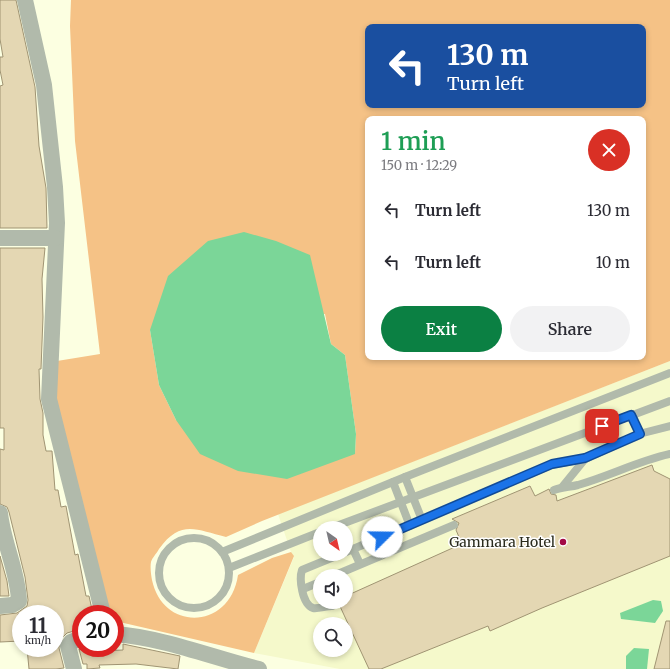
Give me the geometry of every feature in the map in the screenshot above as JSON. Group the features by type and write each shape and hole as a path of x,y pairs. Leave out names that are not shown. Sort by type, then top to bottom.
{"street":[{"path":"25,0 44,85 55,187 56,238 49,400 101,605"},
{"path":"0,238 56,238"},
{"path":"0,513 2,531 19,601 12,605 0,606"},
{"path":"124,635 172,644 259,669"},
{"path":"72,642 68,646 74,669"}],"lane":[{"path":"222,552 405,477 670,373"},
{"path":"350,521 670,401"},
{"path":"631,415 640,434"},
{"path":"353,549 410,526 552,464 585,458 640,434 670,426"},
{"path":"554,490 563,486 577,485 645,460 670,454"},
{"path":"563,486 585,458"},
{"path":"405,477 422,520"},
{"path":"393,482 410,526"},
{"path":"349,569 454,524"},
{"path":"229,568 313,535"},
{"path":"201,539 216,546 222,552 229,568 227,586 223,593 217,600 202,607 190,608 179,605 166,595 160,581 160,564 166,553 183,540 201,539"},
{"path":"353,554 360,564"},
{"path":"313,607 310,606 306,600 300,576 302,570 324,561"},
{"path":"303,589 313,585"}],"shaded area":[{"path":"71,0 670,0 670,361 262,521 226,537 190,529 175,533 159,549 152,559 151,571 152,580 159,597 169,609 182,616 196,618 210,614 223,606 232,593 238,575 272,558 291,552 294,556 254,653 124,623 124,605 105,605 54,391 57,361 100,354 75,141 70,26","holes":["325,314 331,344 345,355 356,434 355,454 176,420 159,385 150,330"]},
{"path":"244,232 276,241 310,255 331,344 345,355 356,434 355,454 287,479 238,471 200,454 176,420 159,385 150,330 168,276 208,241"},
{"path":"670,361 670,669 340,669 254,653 294,557 278,514"},
{"path":"653,600 661,601 663,611 655,623 621,619 620,613"},
{"path":"634,648 649,649 647,669 626,669 626,656"}],"building":[{"path":"0,0 16,0 35,87 39,146 46,188 47,228 0,228 0,86 3,85 0,70 0,57 3,57 0,39"},
{"path":"0,248 45,248 42,279 43,317 41,369 39,369 40,399 43,413 43,435 46,451 52,451 55,490 58,490 61,507 66,506 75,555 78,554 86,596 89,596 91,605 72,605 72,632 64,636 64,605 27,605 28,600 25,577 9,512 7,507 0,504 0,449 4,450 4,428 0,428"},
{"name":"Gammara Hotel","path":"652,465 654,471 670,479 670,556 542,608 490,631 488,626 381,669 369,669 353,634 353,617 345,617 341,609 353,609 353,593 457,546 454,538 459,537 456,530 459,523 452,519 530,486 535,496 549,489 551,494 556,495 557,501"},
{"path":"0,556 7,581 9,596 0,596"},
{"path":"12,614 12,641 0,642 0,615"},
{"path":"666,621 670,621 670,669 654,669"},
{"path":"124,644 180,656 178,669 136,664 99,665 100,668 87,669 87,664 83,664 81,657 124,657"},
{"path":"28,657 61,657 64,668 56,669 29,669"}],"place":[{"name":"Gammara Hotel","path":"563,542"}],"route":[{"path":"382,537 552,464 585,458 640,434 631,415 602,426"}]}
